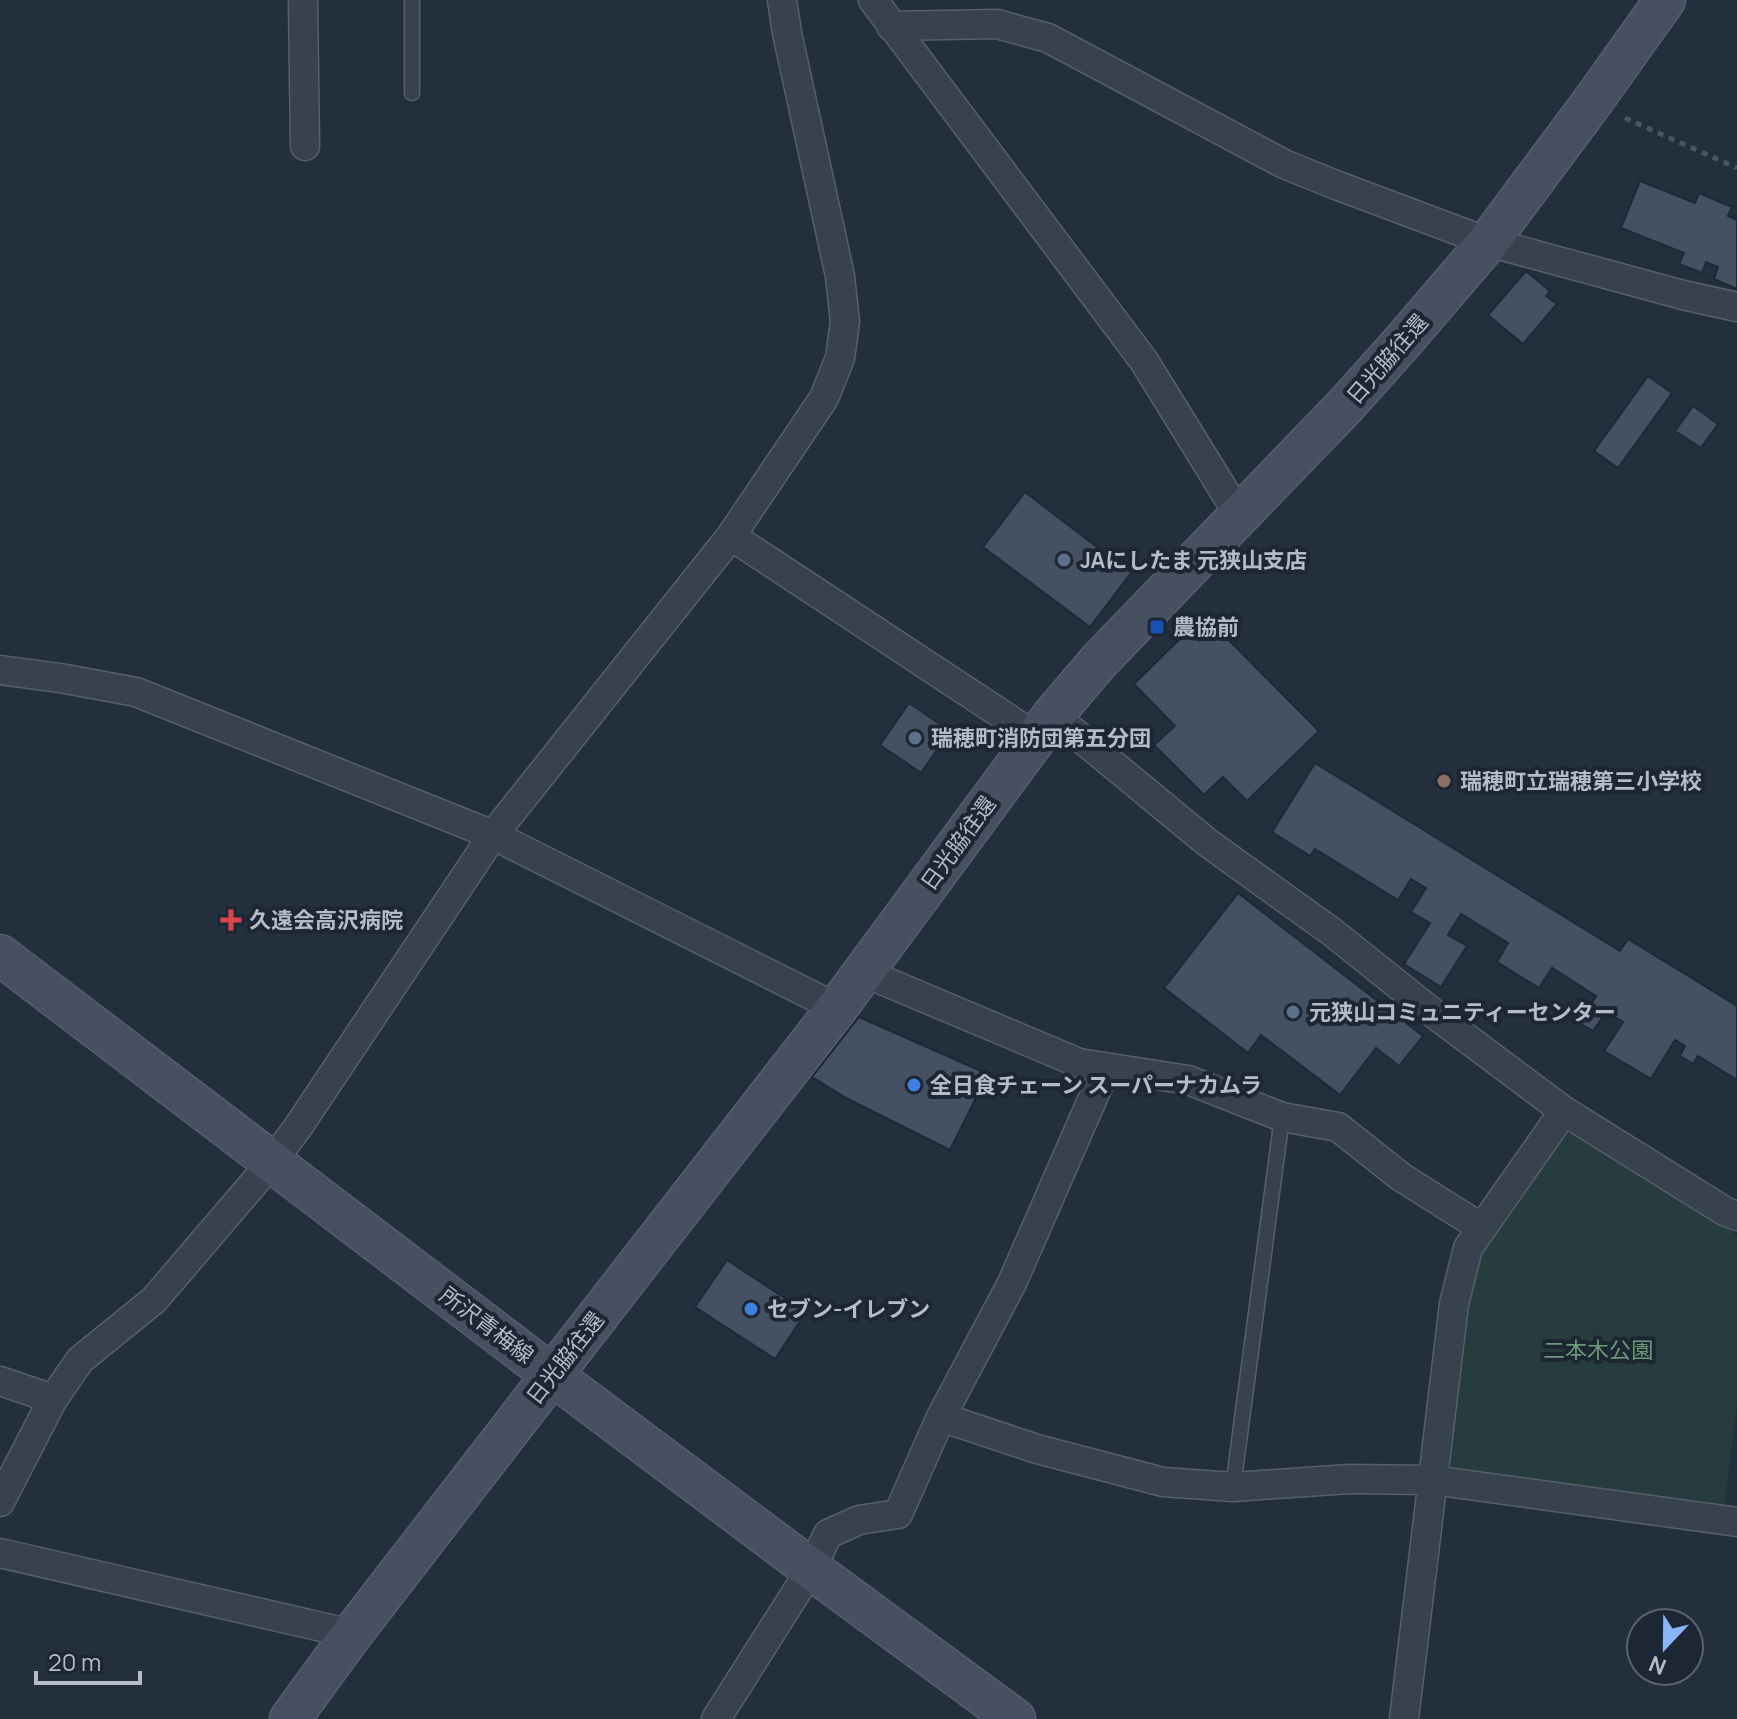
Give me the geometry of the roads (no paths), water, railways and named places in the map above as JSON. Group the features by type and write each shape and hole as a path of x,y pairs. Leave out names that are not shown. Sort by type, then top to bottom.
{"main road":[{"name":"日光脇往還","path":"290,1719 352,1634 837,1008 1044,726 1099,661 1346,405 1488,242 1665,0"},
{"name":"所沢青梅線","path":"0,955 552,1375 1009,1717"}],"street":[{"path":"303,0 305,146"},
{"path":"0,1502 53,1399 80,1360 154,1300 272,1162 493,835 731,536 824,398 840,358 845,322 840,276 782,0"},
{"path":"873,0 1144,361 1239,515"},
{"path":"891,26 997,24 1048,38 1284,164 1336,185 1488,242 1737,307"},
{"path":"731,536 1044,726 1332,932 1564,1111 1737,1216"},
{"path":"0,670 136,692 493,835 837,1008"},
{"path":"863,972 1079,1063 1188,1080 1282,1117 1338,1127 1401,1177 1482,1228"},
{"path":"716,1719 811,1569 828,1534 859,1520 898,1514 941,1417 1012,1283 1106,1068"},
{"path":"1404,1719 1454,1304 1468,1248 1564,1111"},
{"path":"0,1381 53,1399"},
{"path":"941,1417 1037,1449 1163,1482 1233,1487 1349,1479 1432,1480 1737,1522"},
{"path":"0,1553 352,1634"}],"lane":[{"path":"412,0 412,93"},
{"path":"1233,1487 1282,1117"}],"place":[{"name":"JAにしたま 元狭山支店","path":"1064,560"},
{"name":"農協前","path":"1157,627"},
{"name":"瑞穂町消防団第五分団","path":"915,738"},
{"name":"瑞穂町立瑞穂第三小学校","path":"1444,781"},
{"name":"久遠会高沢病院","path":"231,920"},
{"name":"元狭山コミュニティーセンター","path":"1293,1012"},
{"name":"全日食チェーン スーパーナカムラ","path":"914,1085"},
{"name":"セブン-イレブン","path":"751,1309"}],"park label":[{"name":"二本木公園","path":"1598,1350"}]}
